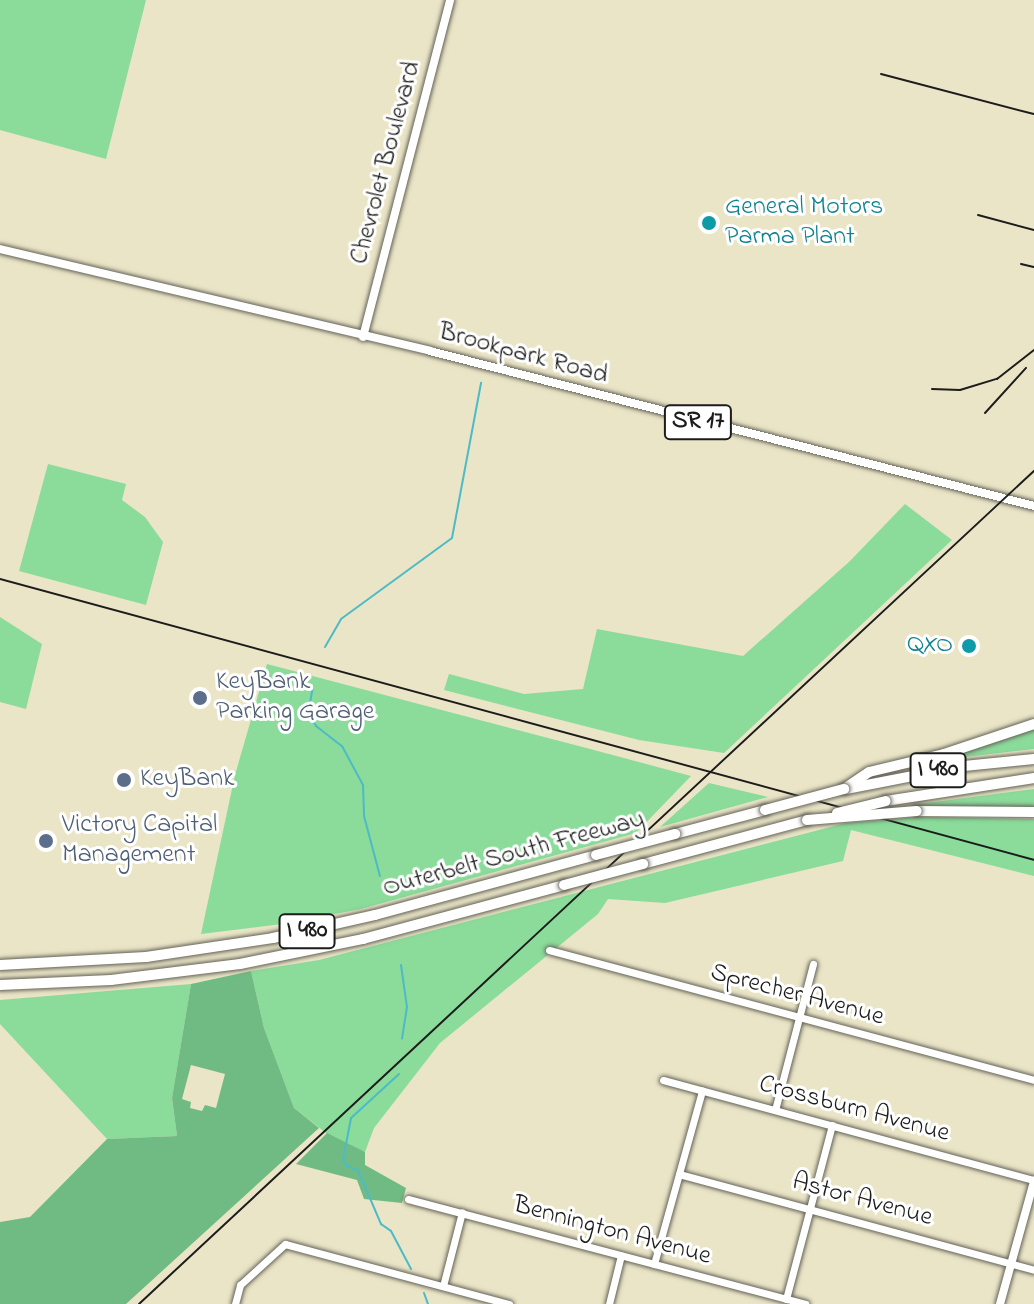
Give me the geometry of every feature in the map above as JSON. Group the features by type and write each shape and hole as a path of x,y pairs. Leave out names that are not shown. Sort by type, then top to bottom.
{"highway":[{"path":"844,789 869,772 944,754 1034,724"},
{"name":"Outerbelt South Freeway","path":"4,964 146,957 273,938 375,915 844,789 937,770 1034,759"},
{"name":"Outerbelt South Freeway","path":"0,985 168,975 281,957 806,820 886,801 1034,778"},
{"path":"806,820 917,811 1034,812"},
{"path":"0,993 43,984"}],"main road":[{"name":"Chevrolet Boulevard","path":"363,337 450,0"},
{"name":"Brookpark Road","path":"0,249 1034,506"},
{"path":"1000,1304 1034,1180"}],"street":[{"name":"Sprecher Avenue","path":"549,950 1034,1080"},
{"path":"775,1110 813,964"},
{"name":"Crossburn Avenue","path":"663,1080 1034,1180"},
{"path":"654,1264 702,1091"},
{"path":"788,1301 832,1125"},
{"name":"Astor Avenue","path":"679,1174 1034,1270"},
{"name":"Bennington Avenue","path":"408,1199 805,1304"},
{"path":"443,1286 462,1212"},
{"path":"235,1304 240,1285 285,1244 509,1304"},
{"path":"609,1304 621,1255"}],"green space":[{"path":"0,0 146,0 106,159 0,130"},
{"path":"48,464 126,484 122,500 145,517 163,542 146,605 19,571"},
{"path":"905,504 952,540 724,753 639,740 444,690 449,674 524,694 583,689 597,629 743,656 850,561"},
{"path":"0,617 42,644 26,709 0,702"},
{"path":"267,664 691,776 636,833 361,909 282,924 201,934 235,775"},
{"path":"1034,728 1034,749 948,759 947,756"},
{"path":"709,783 768,797 660,827"},
{"path":"1034,789 1034,809 918,808 912,805"},
{"path":"918,817 1034,819 1034,876 851,830 843,861 665,903 608,899 598,914 440,1043 374,1128 365,1152 335,1140 294,1108 264,1028 251,971 319,960 846,823"},
{"path":"251,971 264,1028 294,1108 319,1128 126,1304 0,1304 0,1222 30,1217 107,1139 177,1136 172,1098 191,984","holes":["191,1065 225,1074 216,1108 205,1105 202,1111 190,1108 191,1102 182,1099"]},
{"path":"191,984 172,1098 177,1136 107,1139 0,1024 0,1000"},
{"path":"327,1133 365,1152 365,1165 406,1188 402,1203 364,1199 357,1180 296,1164"}],"waterway":[{"path":"325,647 341,619 452,538 481,383"},
{"path":"313,686 308,713 316,726 342,746 363,785 364,816 380,876"},
{"path":"401,965 407,1007 402,1039"},
{"path":"399,1074 351,1118 343,1160 347,1166 358,1170 381,1224 391,1231 411,1269"},
{"path":"424,1293 428,1304"}],"railway":[{"path":"881,74 1034,114"},
{"path":"978,215 1034,230"},
{"path":"1021,264 1034,267"},
{"path":"932,389 960,390 997,379 1034,350"},
{"path":"985,413 1026,368"},
{"path":"139,1304 1034,471"},
{"path":"0,579 1034,860"}],"place":[{"name":"General Motors Parma Plant","path":"709,223"},
{"name":"QXO","path":"969,646"},
{"name":"KeyBank Parking Garage","path":"200,698"},
{"name":"KeyBank","path":"124,780"},
{"name":"Victory Capital Management","path":"46,841"}]}
